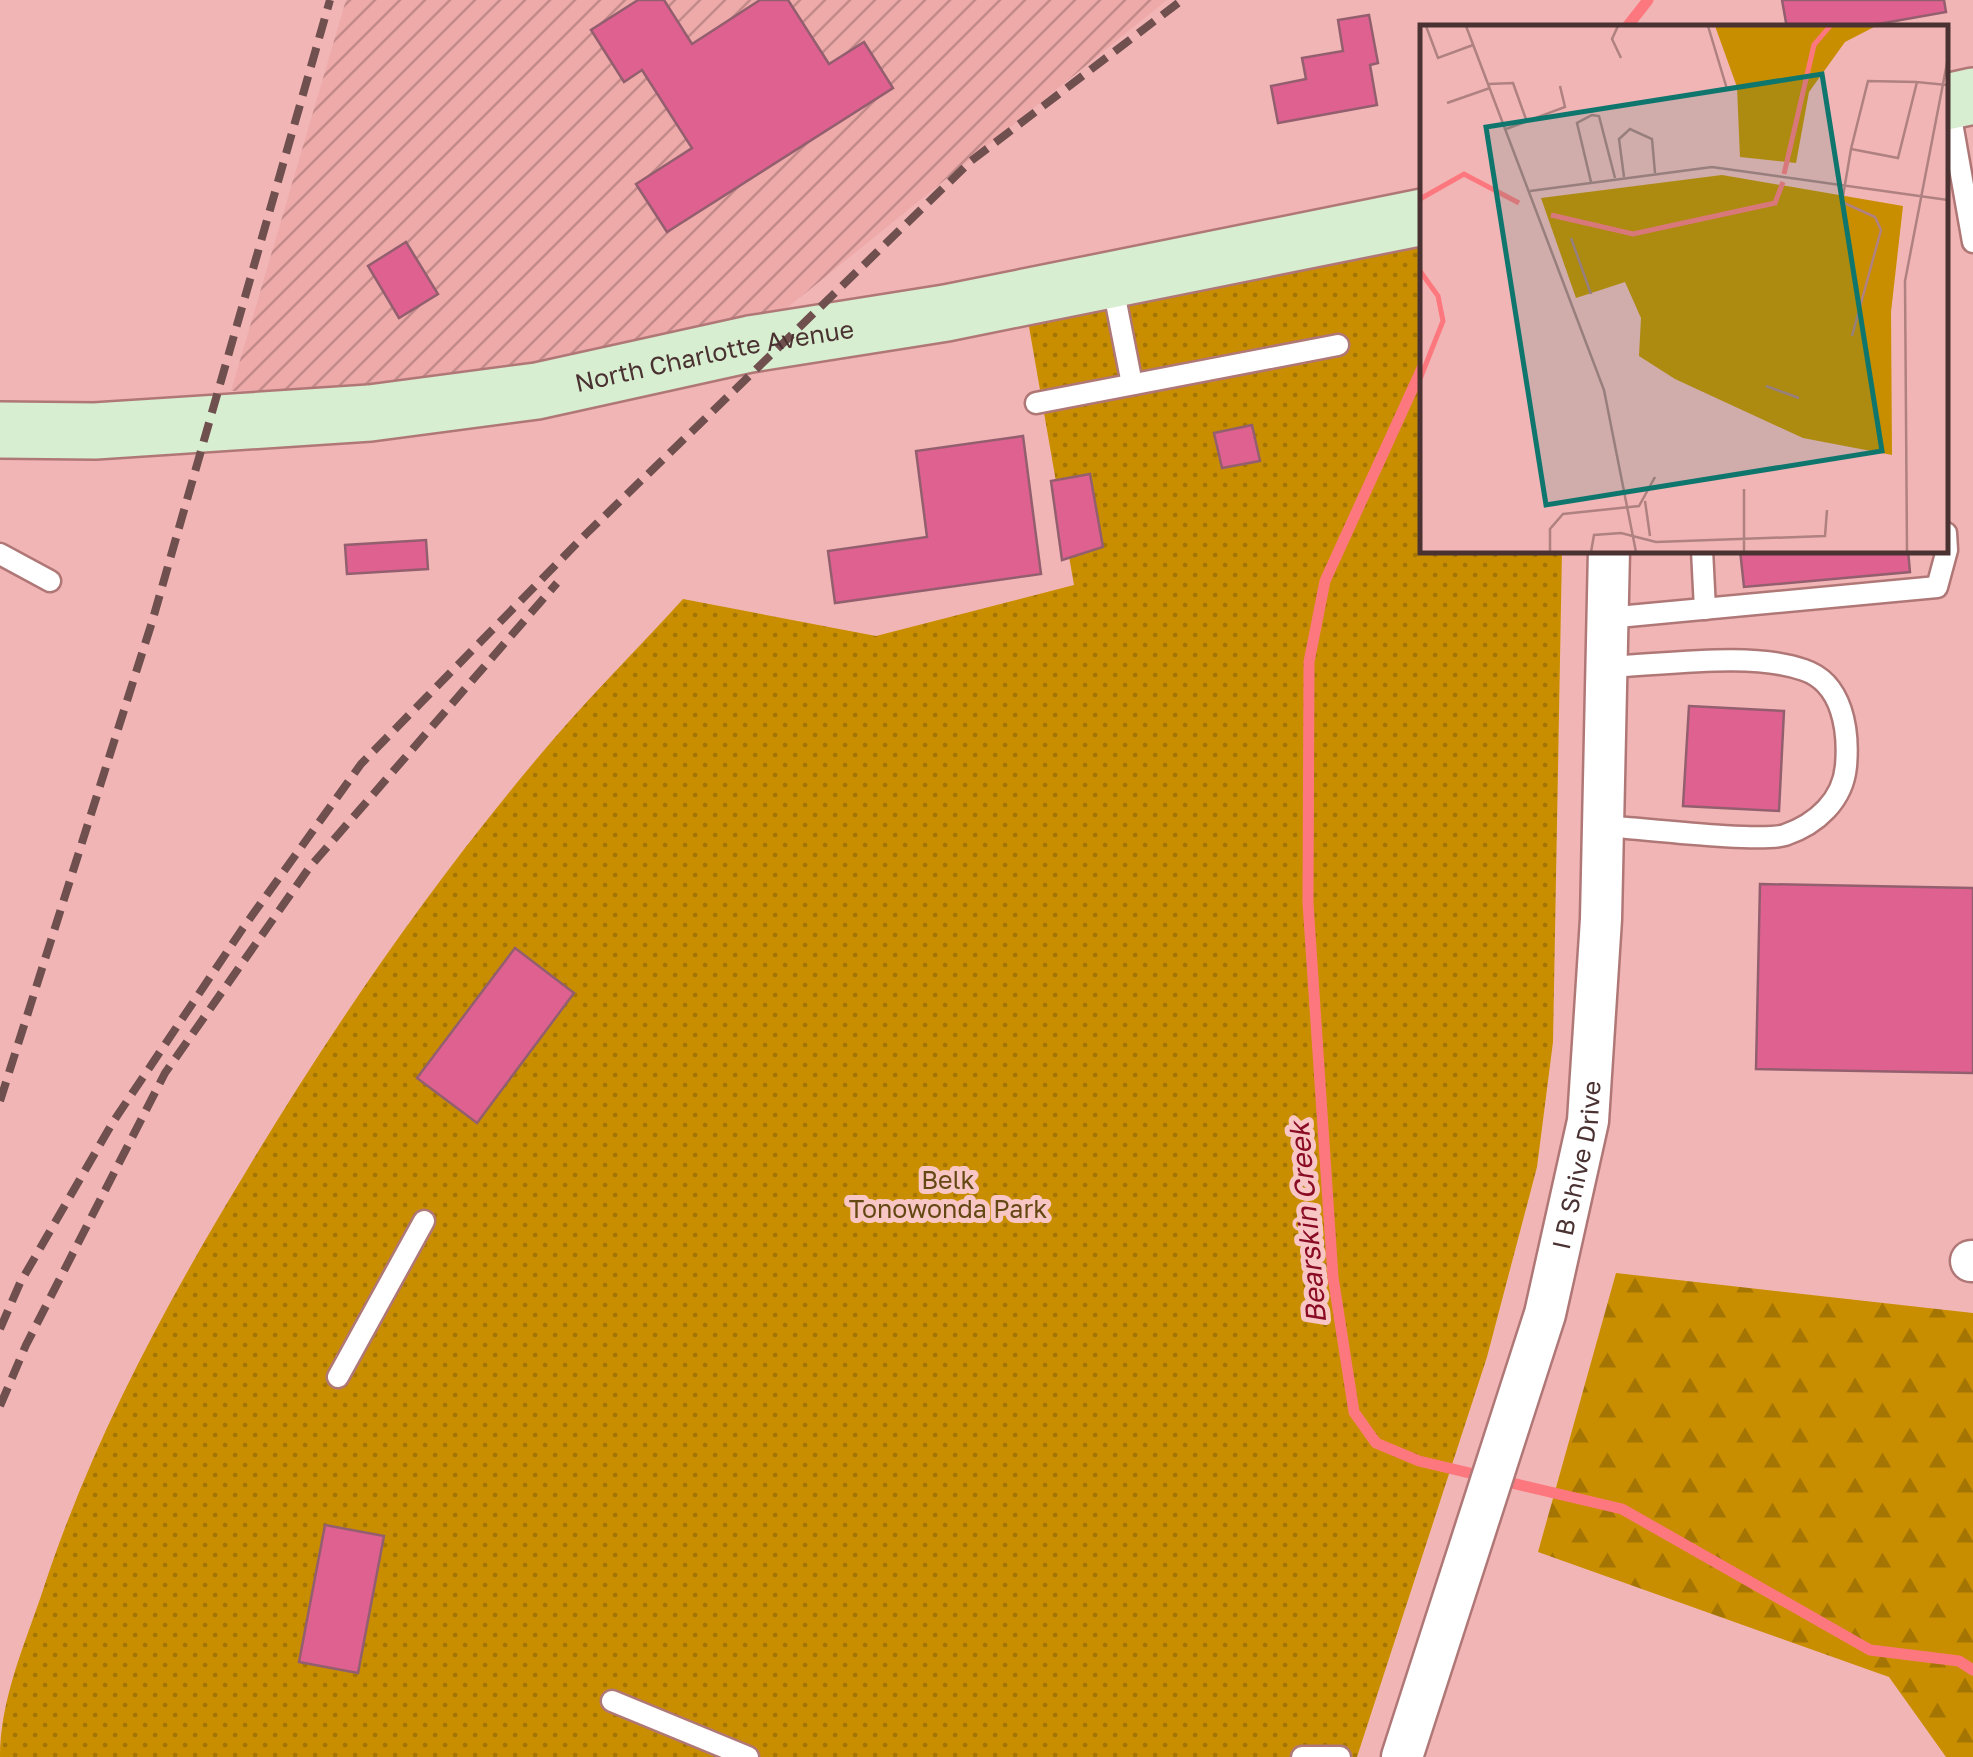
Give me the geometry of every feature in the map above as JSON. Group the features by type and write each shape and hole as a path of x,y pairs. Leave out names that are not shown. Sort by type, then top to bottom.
{"main road":[{"name":"North Charlotte Avenue","path":"0,430 95,431 370,413 538,391 750,344 946,313 1420,218"}],"street":[{"name":"I B Shive Drive","path":"1402,1757 1524,1379 1564,1240 1588,1120 1602,826 1609,552"}],"lane":[{"path":"1956,100 1973,242"},
{"path":"1112,280 1132,384"},
{"path":"1036,403 1338,345"},
{"path":"1702,552 1705,609"},
{"path":"1608,618 1937,587 1947,552"},
{"path":"0,554 50,582"},
{"path":"1602,826 1782,836 1818,818 1844,786 1849,732 1835,696 1806,670 1756,662 1606,667"},
{"path":"338,1377 424,1222"},
{"path":"612,1702 748,1757"},
{"path":"1302,1757 1340,1757"}],"shaded area":[{"path":"346,0 1167,0 782,312 492,382 231,391"}],"green space":[{"name":"Belk Tonowonda Park","path":"1420,243 1420,552 1562,552 1553,1042 1537,1167 1487,1357 1357,1757 0,1757 4,1714 15,1672 83,1482 132,1377 214,1225 345,1015 418,911 495,810 589,699 683,599 876,636 1074,585 1028,321"},
{"path":"1616,1273 1973,1313 1973,1757 1946,1757 1889,1677 1538,1552"}],"building":[{"path":"638,0 664,0 692,44 760,0 788,0 829,64 864,42 893,88 667,232 636,184 692,148 642,70 624,82 591,30"},
{"path":"1782,0 1944,0 1946,12 1873,25 1786,25"},
{"path":"1369,15 1378,63 1370,65 1377,105 1278,123 1271,86 1306,79 1302,58 1343,51 1338,20"},
{"path":"406,242 438,294 399,318 368,266"},
{"path":"1252,425 1260,461 1222,468 1214,433"},
{"path":"1023,436 1041,574 835,603 828,551 927,537 916,451"},
{"path":"1090,474 1103,547 1062,560 1051,481"},
{"path":"426,540 428,569 347,574 345,545"},
{"path":"1740,552 1908,552 1910,572 1744,587"},
{"path":"1689,706 1784,711 1779,811 1683,806"},
{"path":"1760,884 1973,888 1973,1073 1756,1069"},
{"path":"515,948 574,993 477,1123 417,1078"},
{"path":"325,1525 384,1536 358,1673 299,1662"}],"waterway":[{"name":"Bearskin Creek","path":"1628,25 1648,0"},
{"name":"Bearskin Creek","path":"1420,373 1325,581 1309,662 1308,903 1333,1277 1354,1412 1376,1443 1419,1461 1622,1509 1870,1650 1959,1661 1973,1670"}],"railway":[{"path":"0,1101 152,622 330,0"},
{"path":"0,1329 20,1283 113,1122 243,928 361,764 585,535 971,161 1182,0"},
{"path":"0,1406 26,1345 165,1073 309,868 557,583"}]}
